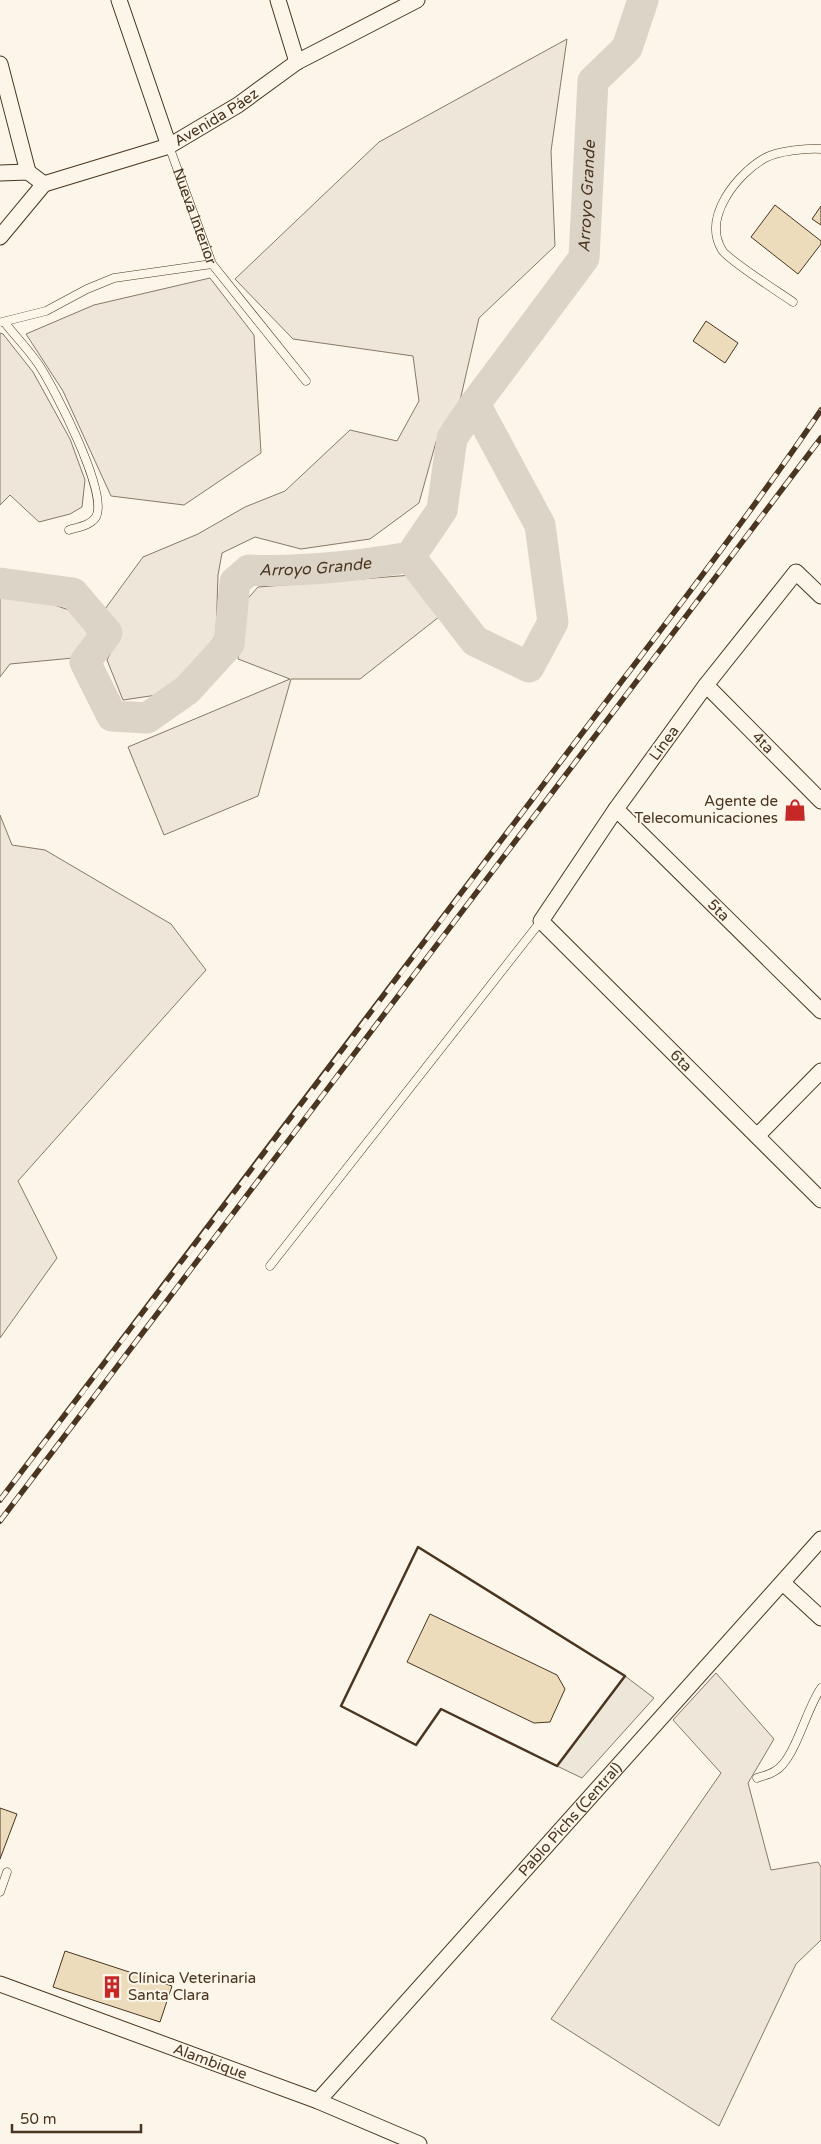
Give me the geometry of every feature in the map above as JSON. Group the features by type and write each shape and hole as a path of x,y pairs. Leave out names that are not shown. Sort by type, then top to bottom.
{"street":[{"name":"Nueva Interior","path":"119,0 169,146"},
{"path":"278,0 297,62"},
{"name":"Avenida Páez","path":"44,184 169,146 238,105 297,62 417,0"},
{"path":"0,64 28,172 44,184 0,237"},
{"path":"0,174 28,172"},
{"name":"Línea","path":"542,921 616,809 706,685 796,572 821,596"},
{"name":"4ta","path":"706,685 821,801"},
{"name":"5ta","path":"616,809 821,1011"},
{"name":"6ta","path":"542,921 821,1200"},
{"path":"757,1136 821,1071"},
{"name":"Pablo Pichs (Central)","path":"318,2101 821,1539"},
{"path":"783,1583 821,1618"},
{"name":"Alambique","path":"0,1984 318,2101 419,2144"}],"lane":[{"name":"Nueva Interior","path":"169,146 212,264 306,381"},
{"path":"793,302 723,252 715,236 721,206 735,182 766,158 805,148 821,149"},
{"path":"69,530 89,524 96,516 99,504 89,466 65,412 38,364 2,323 46,311 87,289 114,278 212,264"},
{"path":"270,1266 542,921"},
{"path":"757,1778 776,1771 786,1761 813,1698 821,1688"},
{"path":"0,1892 8,1872"}],"shaded area":[{"path":"567,39 551,151 555,246 479,318 459,405 436,442 419,503 370,539 301,549 255,537 222,553 218,575 216,635 191,670 157,695 123,700 107,660 118,637 105,609 143,557 198,534 245,507 285,491 350,430 397,441 419,401 413,356 293,339 235,279 379,142"},
{"path":"210,278 254,335 261,453 184,505 111,496 63,391 26,334 94,305"},
{"path":"0,333 3,334 33,372 70,439 85,480 82,507 70,514 39,522 10,495 0,505"},
{"path":"412,575 444,613 360,679 291,679 258,796 164,835 128,747 290,679 238,659 243,604 258,587"},
{"path":"16,592 69,610 97,635 73,658 10,664 0,677 0,595"},
{"path":"0,815 12,845 45,850 171,924 206,970 18,1181 57,1258 0,1338"},
{"path":"716,1673 774,1739 748,1783 771,1870 818,1862 821,1867 821,1940 796,1964 719,2126 551,2019 721,1773 673,1720"},
{"path":"625,1676 654,1698 582,1778 557,1766"}],"building":[{"path":"775,205 821,241 821,244 798,274 751,237"},
{"path":"821,206 821,225 812,219"},
{"path":"706,321 738,343 725,363 693,341"},
{"path":"430,1614 557,1675 565,1689 550,1722 534,1723 407,1662"},
{"path":"0,1808 17,1814 0,1859"},
{"name":"Clínica Veterinaria Santa Clara","path":"65,1951 172,1986 160,2022 53,1987"}],"waterway":[{"name":"Arroyo Grande","path":"0,583 73,593 107,633 85,662 112,716 147,718 187,690 229,644 235,582 249,570 330,568 410,557 442,510 452,438 475,404 584,258 593,81 627,48 643,0"},
{"name":"Arroyo Grande","path":"410,557 475,641 529,667 553,622 540,525 475,404"}],"railway":[{"path":"0,1500 678,607 751,509 821,410"},
{"path":"0,1521 821,438"}],"wall":[{"path":"418,1547 625,1676 557,1766 441,1709 416,1745 341,1706 418,1547"}],"place":[{"name":"Agente de Telecomunicaciones","path":"795,810"},
{"name":"Clínica Veterinaria Santa Clara","path":"112,1987"}]}
